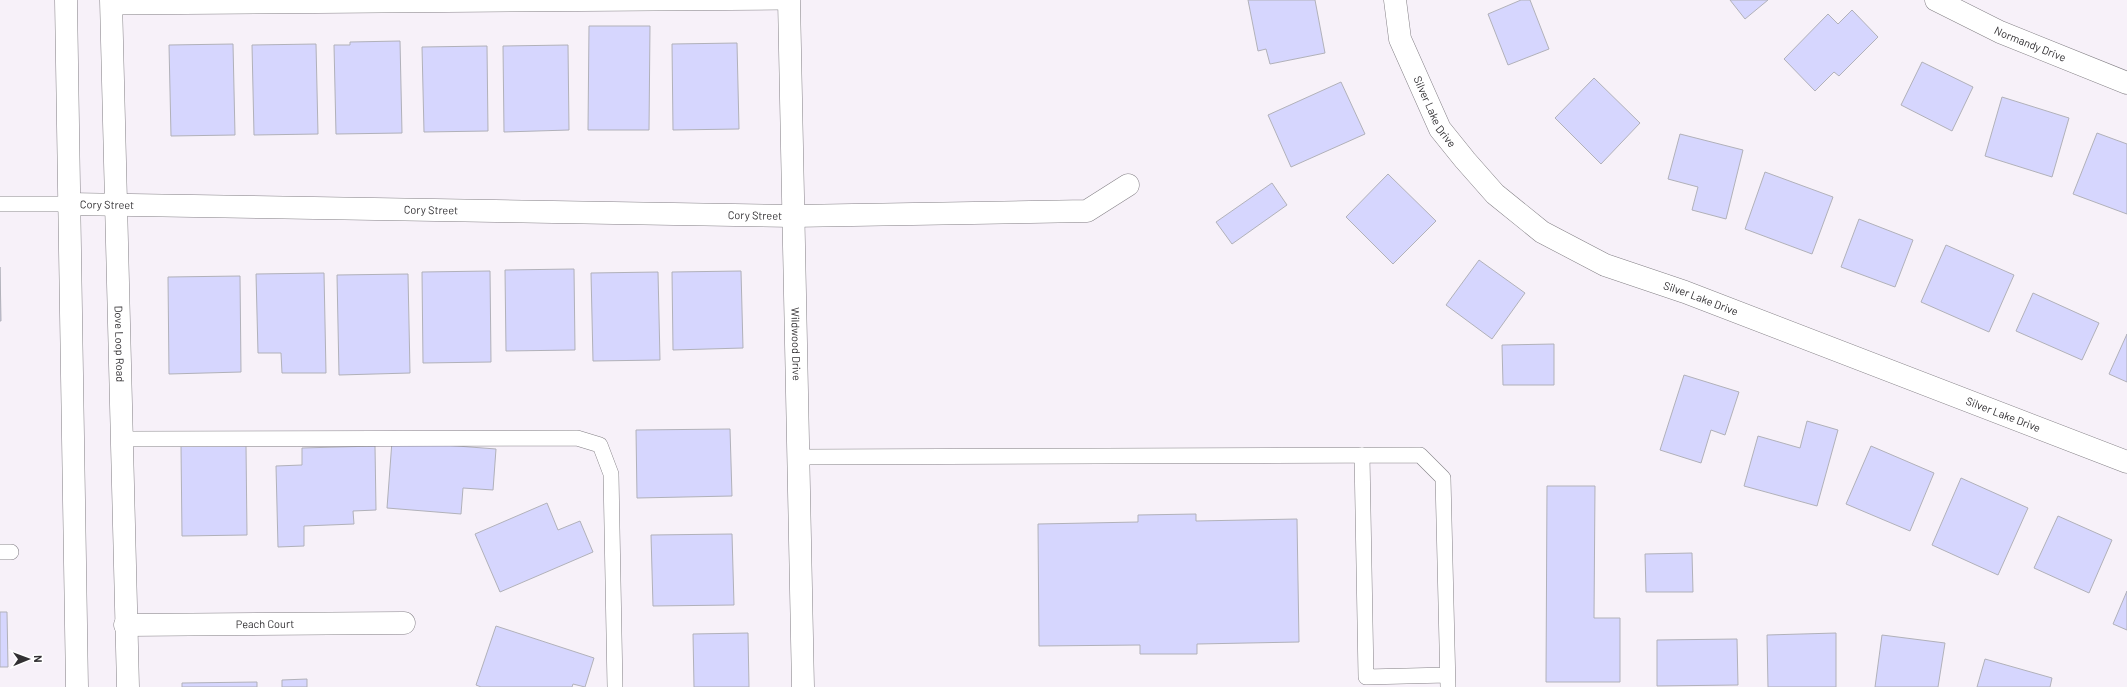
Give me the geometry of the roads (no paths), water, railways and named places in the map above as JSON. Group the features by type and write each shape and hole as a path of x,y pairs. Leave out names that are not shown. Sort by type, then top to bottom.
{"street":[{"path":"66,0 76,687"},
{"name":"Silver Lake Drive","path":"1395,0 1400,39 1440,129 1464,160 1496,194 1542,232 1605,266 1685,292 2127,462"},
{"name":"Normandy Drive","path":"1936,0 2000,32 2127,83"},
{"name":"Wildwood Drive","path":"789,1 797,457 804,687"},
{"name":"Dove Loop Road","path":"111,4 117,204 125,625 128,687"},
{"name":"Cory Street","path":"69,204 792,216 1087,211 1128,186"},
{"name":"Peach Court","path":"125,625 404,623"}],"lane":[{"path":"111,4 789,1"},
{"path":"0,204 69,204"},
{"path":"122,438 577,438 600,445 611,474 615,687"},
{"path":"797,457 1362,455 1420,455 1443,478 1448,681 1366,678 1362,455"}]}
